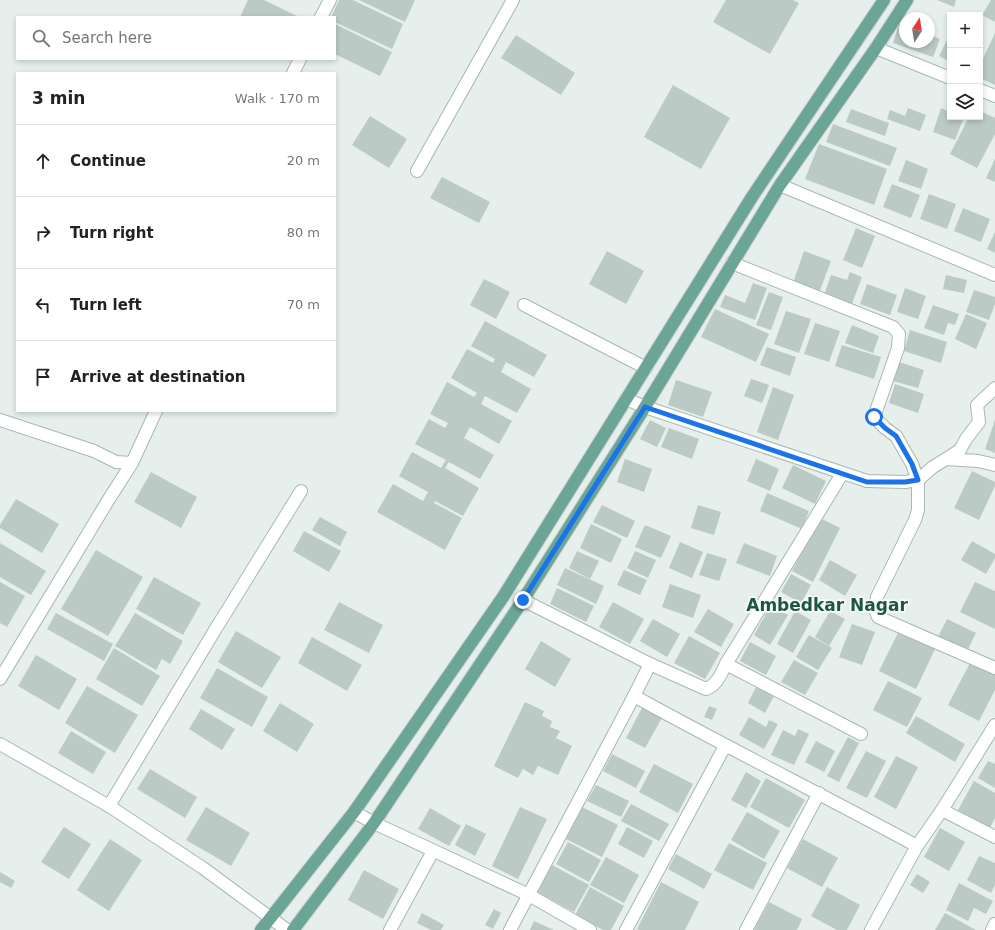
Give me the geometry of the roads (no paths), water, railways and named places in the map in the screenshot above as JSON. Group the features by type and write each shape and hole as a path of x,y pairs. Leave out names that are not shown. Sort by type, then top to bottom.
{"main road":[{"path":"262,930 354,812 503,598 752,197 884,0"},
{"path":"293,930 374,822 523,600 645,407 780,186 876,48 907,0"}],"street":[{"path":"322,16 330,0"},
{"path":"417,172 513,0"},
{"path":"876,48 947,77"},
{"path":"293,72 299,60"},
{"path":"983,91 995,96"},
{"path":"780,186 995,275"},
{"path":"732,263 893,327 899,334 898,348 874,417 896,436 912,464 918,480 918,510 915,520 877,597 875,610 878,616 995,668"},
{"path":"524,305 646,368"},
{"path":"626,399 645,407 867,482 905,482 918,480 933,467 960,450 966,439 979,422 977,405 995,388"},
{"path":"0,679 132,463 156,412"},
{"path":"0,420 94,451 116,462 132,463"},
{"path":"946,460 978,461 995,465"},
{"path":"523,600 650,664 706,688 711,687 716,682 842,474"},
{"path":"110,806 215,630 301,492"},
{"path":"510,930 650,664"},
{"path":"726,664 861,734"},
{"path":"634,696 725,746 819,793 916,846"},
{"path":"871,930 916,846 942,810 995,725"},
{"path":"0,744 110,806 203,868 287,930"},
{"path":"626,930 725,746"},
{"path":"746,930 819,793"},
{"path":"942,810 995,837"},
{"path":"354,812 433,851 529,895 590,930"},
{"path":"390,930 433,851"},
{"path":"992,930 995,924"}],"district":[{"name":"Ambedkar Nagar","path":"827,605"}]}
